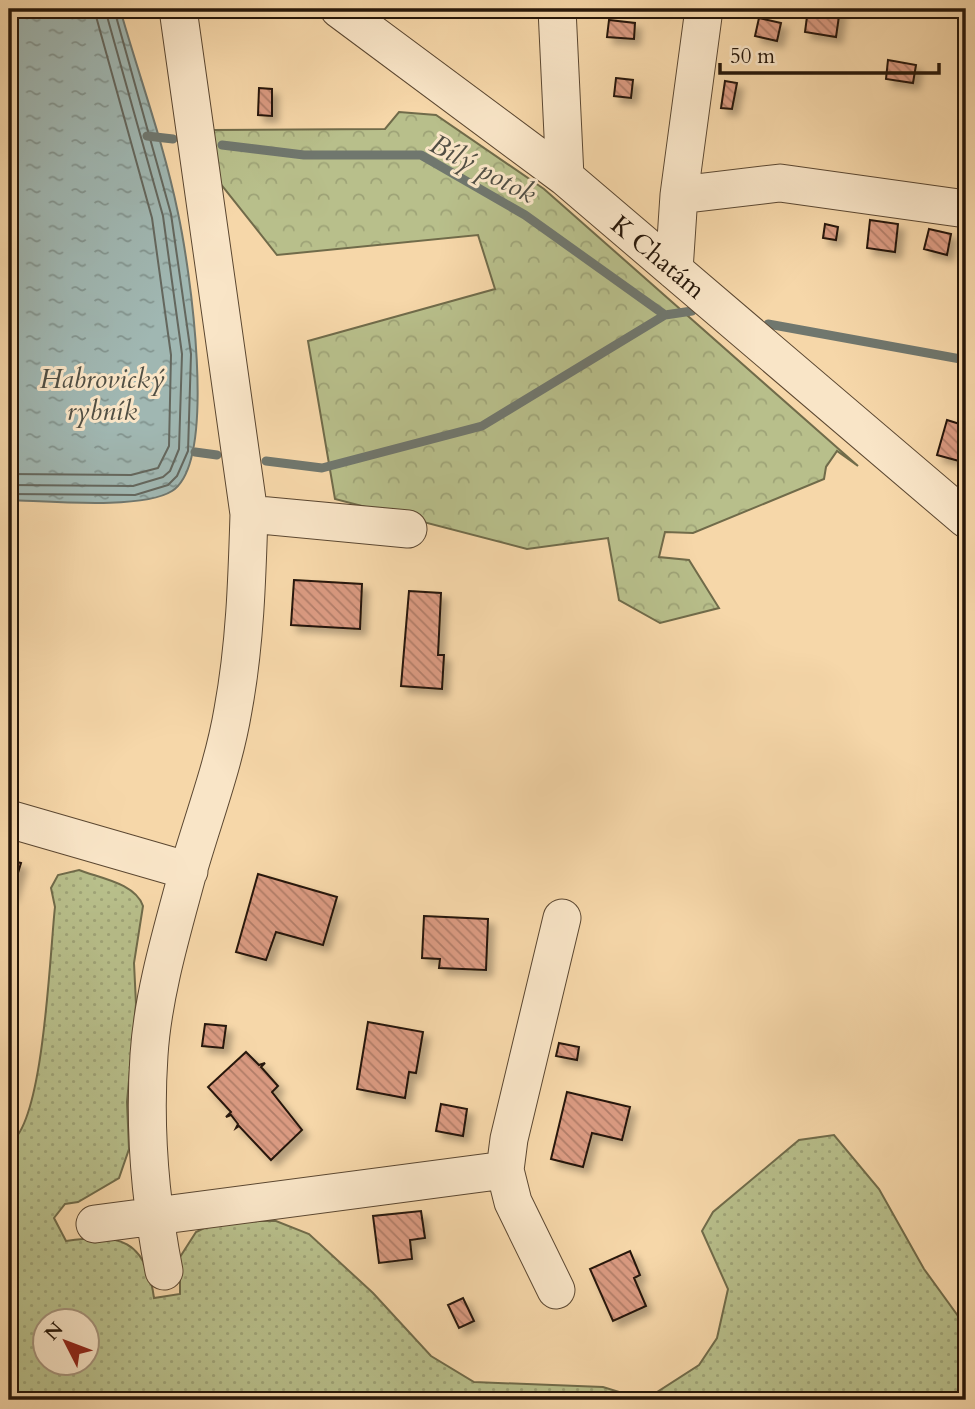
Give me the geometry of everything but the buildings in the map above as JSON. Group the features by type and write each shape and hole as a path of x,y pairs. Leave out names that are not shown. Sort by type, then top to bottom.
{"street":[{"path":"164,1271 153,1216 148,1158 149,1054 162,978 188,871 233,712 244,633 249,514 178,9"},
{"name":"K Chatám","path":"339,9 565,177 966,519"},
{"path":"557,9 565,177"},
{"path":"674,270 679,195 704,9"},
{"path":"679,195 780,183 966,209"},
{"path":"249,514 408,528"},
{"path":"9,818 188,871"},
{"path":"556,1290 513,1202 505,1170 509,1139 562,918"},
{"path":"95,1224 505,1170"}],"green space":[{"path":"399,112 436,115 544,189 858,466 837,451 826,467 824,479 693,533 665,532 659,557 689,560 719,608 660,623 619,600 608,538 527,549 335,499 308,341 495,289 478,235 277,255 220,183 213,130 385,129"},
{"path":"79,870 125,887 139,898 143,906 134,963 136,1004 127,1102 129,1149 119,1178 78,1202 65,1204 54,1218 66,1241 101,1238 115,1240 127,1244 137,1252 150,1278 154,1298 180,1294 180,1257 196,1232 219,1221 276,1221 309,1234 373,1293 431,1356 474,1382 603,1387 632,1396 657,1392 699,1365 717,1338 728,1289 702,1231 713,1212 799,1140 834,1135 879,1189 924,1269 966,1327 966,1400 9,1400 9,1143 21,1130 38,1072 55,907 51,888 58,875"}],"water":[{"name":"Habrovický rybník","path":"9,9 120,9 159,136 183,238 197,360 197,403 194,442 186,473 172,491 158,497 139,501 94,503 9,500"}],"waterway":[{"name":"Bílý potok","path":"147,136 173,139"},
{"name":"Bílý potok","path":"222,145 304,155 421,155 525,215 665,315 692,311"},
{"path":"266,461 322,468 482,426 665,315"},
{"name":"Bílý potok","path":"768,324 966,360"},
{"path":"195,452 217,455"}]}
